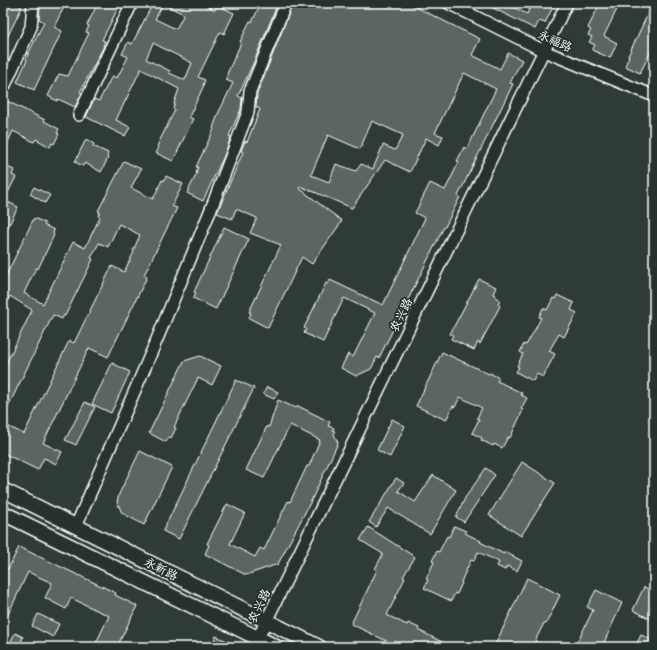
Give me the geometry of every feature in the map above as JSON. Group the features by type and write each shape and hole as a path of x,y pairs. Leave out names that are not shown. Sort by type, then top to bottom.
{"main road":[{"name":"永新路","path":"3,490 319,647"},
{"name":"永新路","path":"3,513 276,647"}],"street":[{"path":"3,84 5,85 31,27 33,3"},
{"path":"79,115 132,3"},
{"path":"76,526 155,344 211,209 248,112 250,91 286,3"},
{"name":"永福路","path":"448,3 544,51 653,92"},
{"name":"农兴路","path":"258,638 567,3"}],"building":[{"path":"3,3 14,3 22,7 3,46"},
{"path":"43,3 66,3 54,27 62,31 34,90 17,82 29,52 44,22 39,19 40,9"},
{"path":"98,3 113,3 119,6 102,40 105,41 104,46 80,92 82,93 75,107 58,99 57,101 48,96 59,74 68,76 89,33 86,32 89,26 87,25"},
{"path":"153,3 201,3 215,10 217,5 234,13 224,34 220,32 198,77 205,80 204,85 189,117 193,119 173,161 156,153 159,147 157,146 175,110 173,109 174,103 179,89 141,69 116,120 130,127 125,136 86,117 94,99 99,101 112,76 117,78 128,57 122,54 128,42 132,44","holes":["163,4 184,14 176,29 155,19","153,43 192,63 185,80 169,73 170,71 146,59"]},
{"path":"261,3 278,3 238,96 242,98 241,109 229,136 231,137 224,156 203,201 187,193 197,173 198,167 196,167 214,129 213,128 218,114 233,83 226,80 227,74 247,27 250,21 252,22"},
{"path":"293,3 408,3 480,39 472,55 500,69 508,53 522,60 510,83 513,84 458,196 460,197 379,358 377,357 371,369 356,376 341,368 348,354 353,357 375,313 344,298 323,342 304,333 306,329 304,328 326,283 328,284 330,280 383,305 425,218 415,213 430,183 445,190 459,162 457,161 464,147 467,149 496,89 464,73 435,133 443,136 439,145 426,138 410,172 385,160 352,208 300,186 299,188 342,221 312,264 302,257 268,328 249,318 251,313 249,312 281,245 250,233 257,218 236,209 232,219 217,213 243,152 241,151 245,141 247,142 260,109 256,107 257,94","holes":["372,121 403,135 395,150 383,145 373,169 361,164 356,171 336,164 329,182 311,175 328,135 360,149"]},
{"path":"483,3 505,3 527,14 532,3 555,3 545,23 539,21 535,29"},
{"path":"600,3 620,3 604,36 617,43 610,58 592,50 595,45 589,42 592,37 588,35 591,30 588,28"},
{"path":"653,3 654,45 640,73 625,66 628,56"},
{"path":"7,101 45,120 44,121 59,129 57,133 59,134 54,144 52,143 50,147 36,139 34,142 13,131 3,153 3,110"},
{"path":"86,139 94,144 93,146 108,153 108,158 101,172 85,163 83,166 75,162"},
{"path":"124,161 141,169 131,188 153,199 162,180 164,181 166,176 183,184 172,206 177,208 144,275 147,277 108,357 89,348 43,443 62,452 56,464 44,458 38,470 3,453 3,424 24,434 69,341 74,343 112,266 124,272 134,252 133,251 140,235 119,224 108,247 99,243 91,258 93,259 65,316 64,315 62,319 53,315 3,417 3,370 32,310 10,296 3,310 3,282 34,218 45,223 44,225 54,230 54,235 38,269 36,268 24,293 43,304 73,242 85,248 100,217 98,216 100,212 98,211"},
{"path":"3,165 14,170 12,175 16,177 4,200 18,207 3,237"},
{"path":"34,187 50,195 45,203 30,194"},
{"path":"224,227 249,239 216,309 193,298 196,293 194,292"},
{"path":"479,279 496,287 493,294 500,300 498,304 500,306 480,344 478,342 474,350 451,339 453,335 450,334"},
{"path":"557,295 574,303 571,310 577,313 564,337 559,334 549,351 555,354 543,377 537,374 533,381 516,372 519,367 517,366 523,354 520,352 524,344 526,345 541,318 539,317 543,308 547,310 553,298 555,299"},
{"path":"442,352 489,374 490,373 499,378 497,381 522,393 521,395 527,398 521,409 523,410 510,438 508,437 502,448 494,444 493,446 481,440 482,438 472,433 479,419 477,418 482,408 460,397 455,407 453,406 446,420 416,406"},
{"path":"200,356 221,366 212,385 198,378 174,427 176,428 171,438 169,437 166,442 149,433 184,361"},
{"path":"112,363 130,372 111,413 92,404"},
{"path":"236,380 254,388 179,539 163,531"},
{"path":"267,387 278,392 274,399 263,394"},
{"path":"278,400 297,408 298,406 330,422 328,426 334,428 334,434 338,443 311,501 278,564 246,575 205,554 209,545 207,544 227,504 245,513 230,544 255,557 260,548 264,550 288,501 290,502 307,466 309,466 320,440 290,425 264,478 246,470 267,426 269,427"},
{"path":"85,402 95,407 76,445 65,440"},
{"path":"392,419 405,426 390,457 377,450"},
{"path":"140,451 172,467 144,525 122,513 117,502 119,494"},
{"path":"522,462 555,483 521,536 489,515"},
{"path":"486,468 495,475 464,522 456,517 465,498"},
{"path":"433,475 456,490 430,534 388,508 376,527 369,522 396,478 404,483 398,491 415,502"},
{"path":"454,526 466,531 465,533 481,541 480,542 522,561 517,571 507,566 505,570 497,566 499,562 478,552 474,561 471,560 457,594 455,593 451,601 424,588 428,580 426,579 434,562 432,561 437,551 439,552 447,536 449,537"},
{"path":"368,527 415,557 403,577 405,578 387,615 407,625 408,623 419,628 418,630 452,647 399,647 351,624 383,554 360,540"},
{"path":"19,547 116,593 115,595 137,606 117,647 94,647 109,616 71,598 66,609 45,598 52,583 28,572 3,625 3,572 5,568 8,569"},
{"path":"527,578 560,595 546,624 544,623 535,641 548,647 494,647"},
{"path":"644,587 654,591 654,621 633,610"},
{"path":"596,590 622,603 602,647 575,647 593,610 587,607"},
{"path":"38,614 59,624 53,637 32,626"},
{"path":"15,633 23,637 19,647 8,647"},
{"path":"641,635 654,641 654,647 635,647"},
{"path":"216,636 240,647 211,647"}]}
